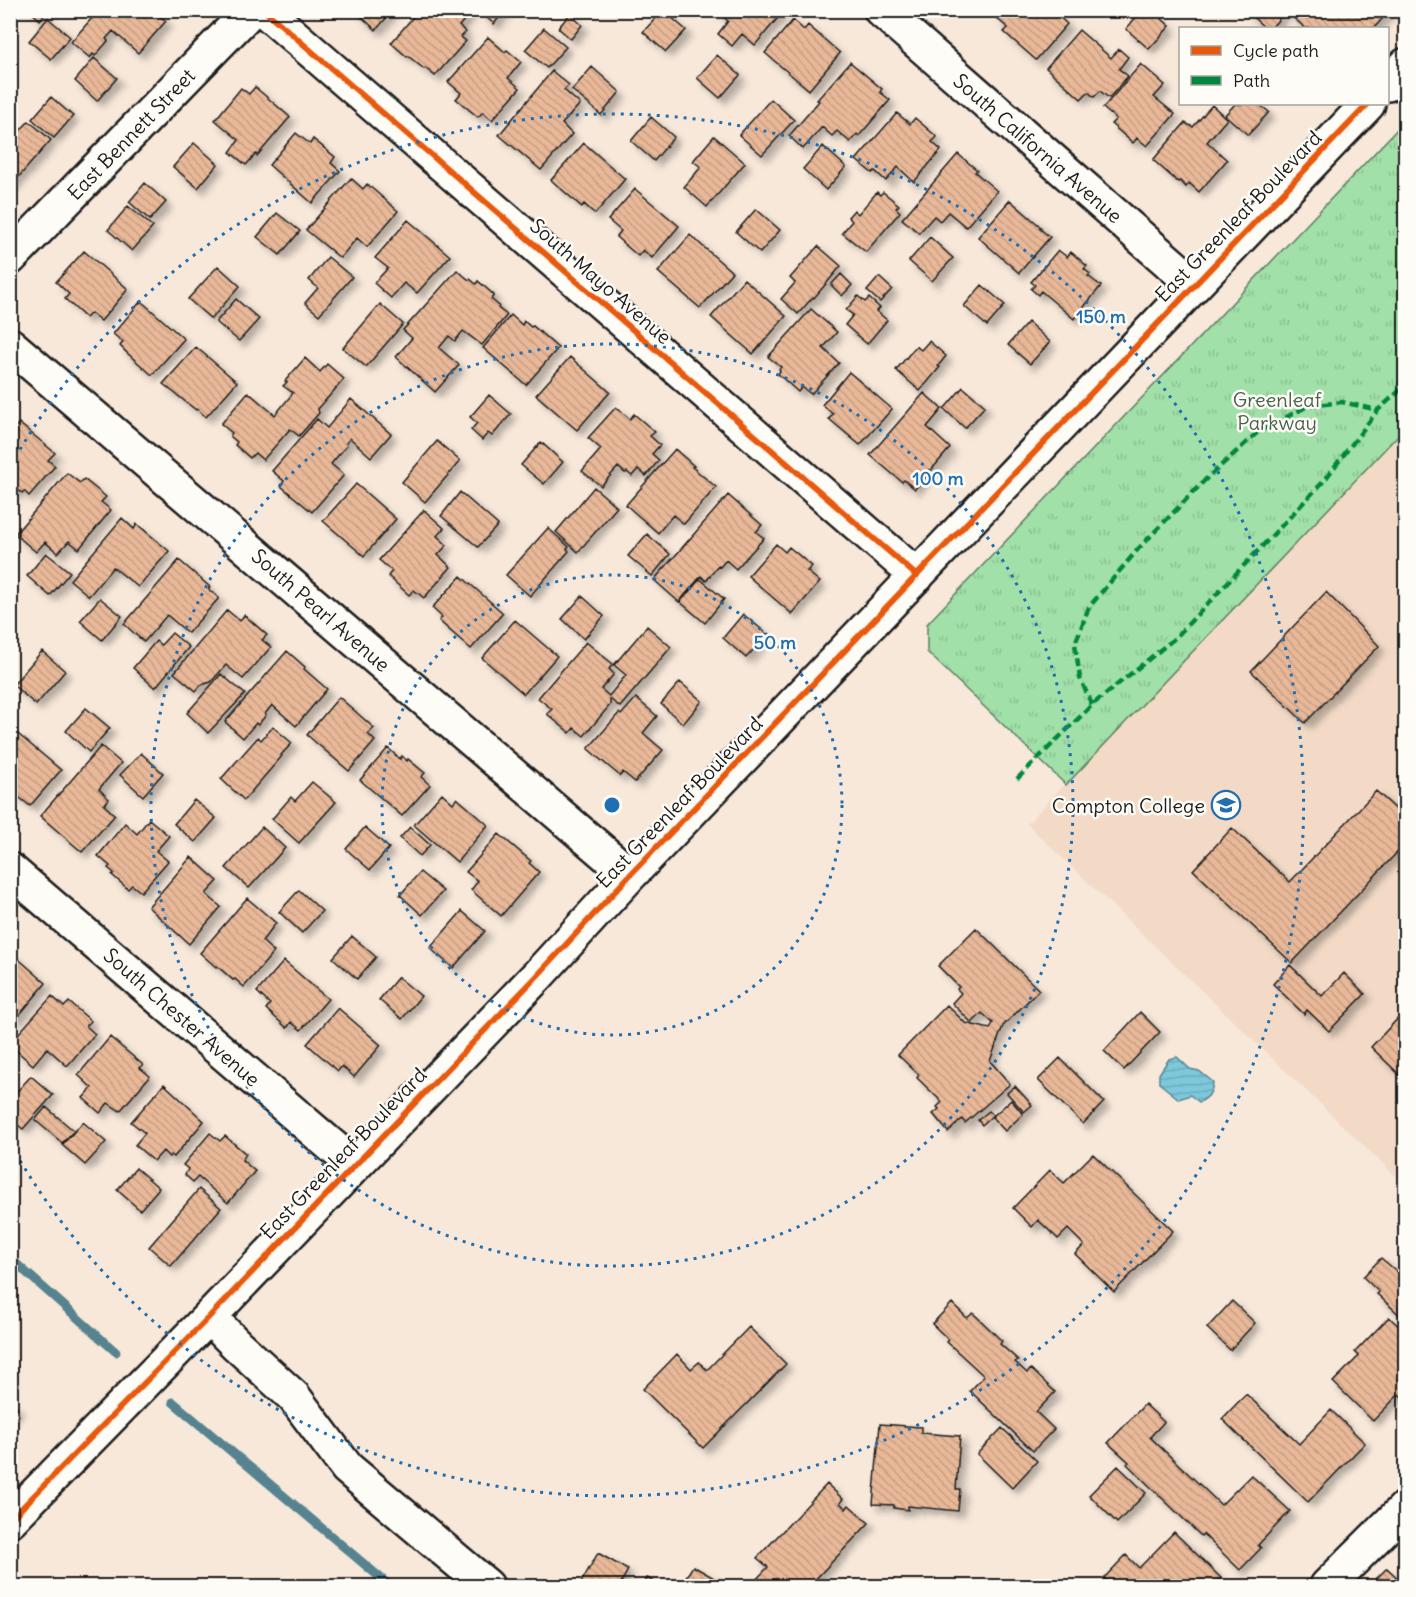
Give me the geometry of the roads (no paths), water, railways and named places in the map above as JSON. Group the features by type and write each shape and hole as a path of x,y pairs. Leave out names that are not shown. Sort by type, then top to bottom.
{"street":[{"name":"East Bennett Street","path":"10,258 252,10"},
{"name":"South Mayo Avenue","path":"264,10 917,576"},
{"name":"South California Avenue","path":"881,10 1195,285"},
{"path":"1389,83 1406,65"},
{"name":"East Greenleaf Boulevard","path":"10,1521 538,975 630,875 1367,105"},
{"name":"South Pearl Avenue","path":"10,345 630,875"},
{"name":"South Chester Avenue","path":"10,870 354,1165"},
{"path":"209,1317 294,1397 348,1468 487,1587"},
{"path":"1328,1587 1406,1507"}],"water":[{"path":"1177,1057 1190,1069 1199,1071 1213,1082 1212,1089 1205,1099 1199,1102 1190,1095 1179,1099 1159,1083 1159,1074 1169,1059"}],"waterway":[{"path":"10,1258 116,1352"},
{"path":"173,1402 390,1586"}],"place":[{"name":"Compton College","path":"1226,805"}],"park label":[{"name":"Greenleaf Parkway","path":"1277,410"}]}
